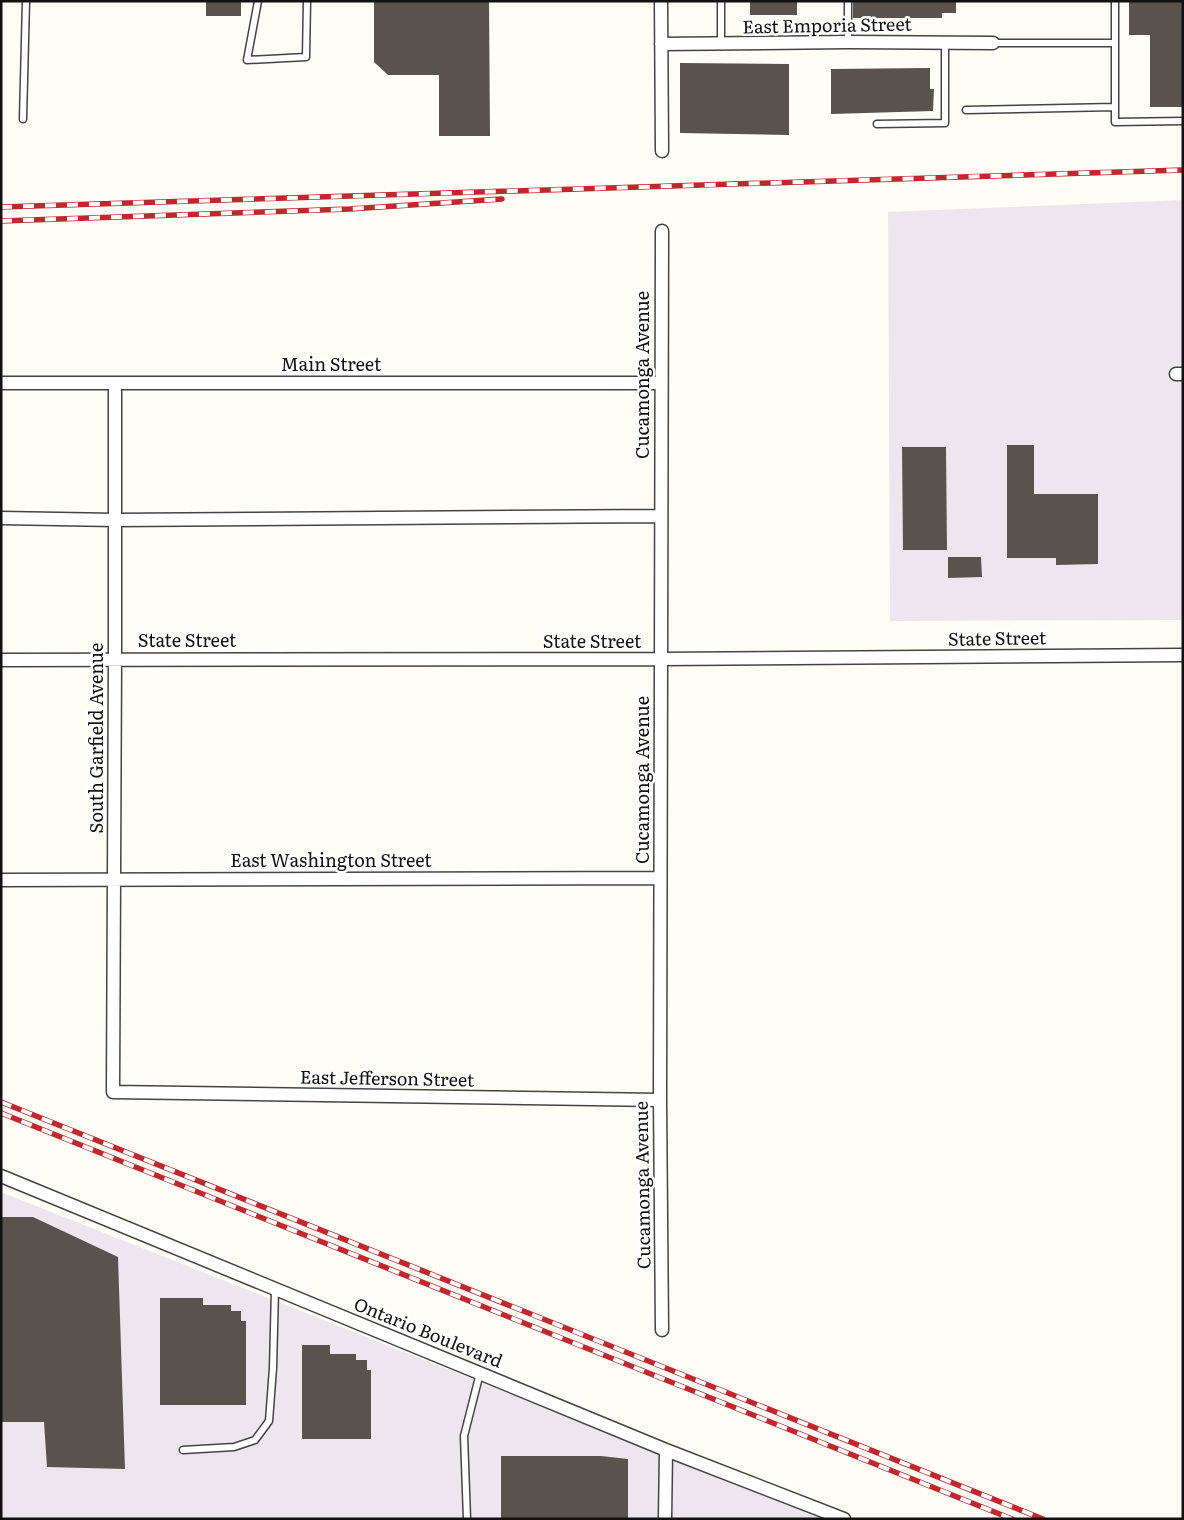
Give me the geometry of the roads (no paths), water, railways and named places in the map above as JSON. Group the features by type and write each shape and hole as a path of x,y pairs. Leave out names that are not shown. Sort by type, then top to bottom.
{"street":[{"path":"661,1 662,151"},
{"name":"East Emporia Street","path":"661,44 993,43"},
{"name":"Cucamonga Avenue","path":"662,231 660,383 660,1100 662,1330"},
{"name":"Main Street","path":"1,383 660,383"},
{"name":"South Garfield Avenue","path":"113,1092 114,383"},
{"path":"1,518 115,520 660,516"},
{"name":"State Street","path":"1,660 660,659 1183,655"},
{"name":"East Washington Street","path":"1,880 660,878"},
{"name":"East Jefferson Street","path":"113,1092 660,1100"},
{"name":"Ontario Boulevard","path":"1,1176 666,1450 844,1519"},
{"path":"665,1519 666,1450"}],"lane":[{"path":"23,119 26,1"},
{"path":"258,1 247,60 306,57 307,1"},
{"path":"720,1 721,45"},
{"path":"848,1 848,42"},
{"path":"1115,1 1115,122 1183,121"},
{"path":"877,124 945,123 945,43"},
{"path":"993,43 1115,43"},
{"path":"966,110 1115,107"},
{"path":"183,1450 234,1447 255,1440 270,1421 275,1288"},
{"path":"467,1519 464,1436 480,1373"}],"railway":[{"path":"1,207 1183,170"},
{"path":"1,221 350,209 502,199"},
{"path":"1,1102 1043,1519"},
{"path":"1,1113 1012,1519"}]}
